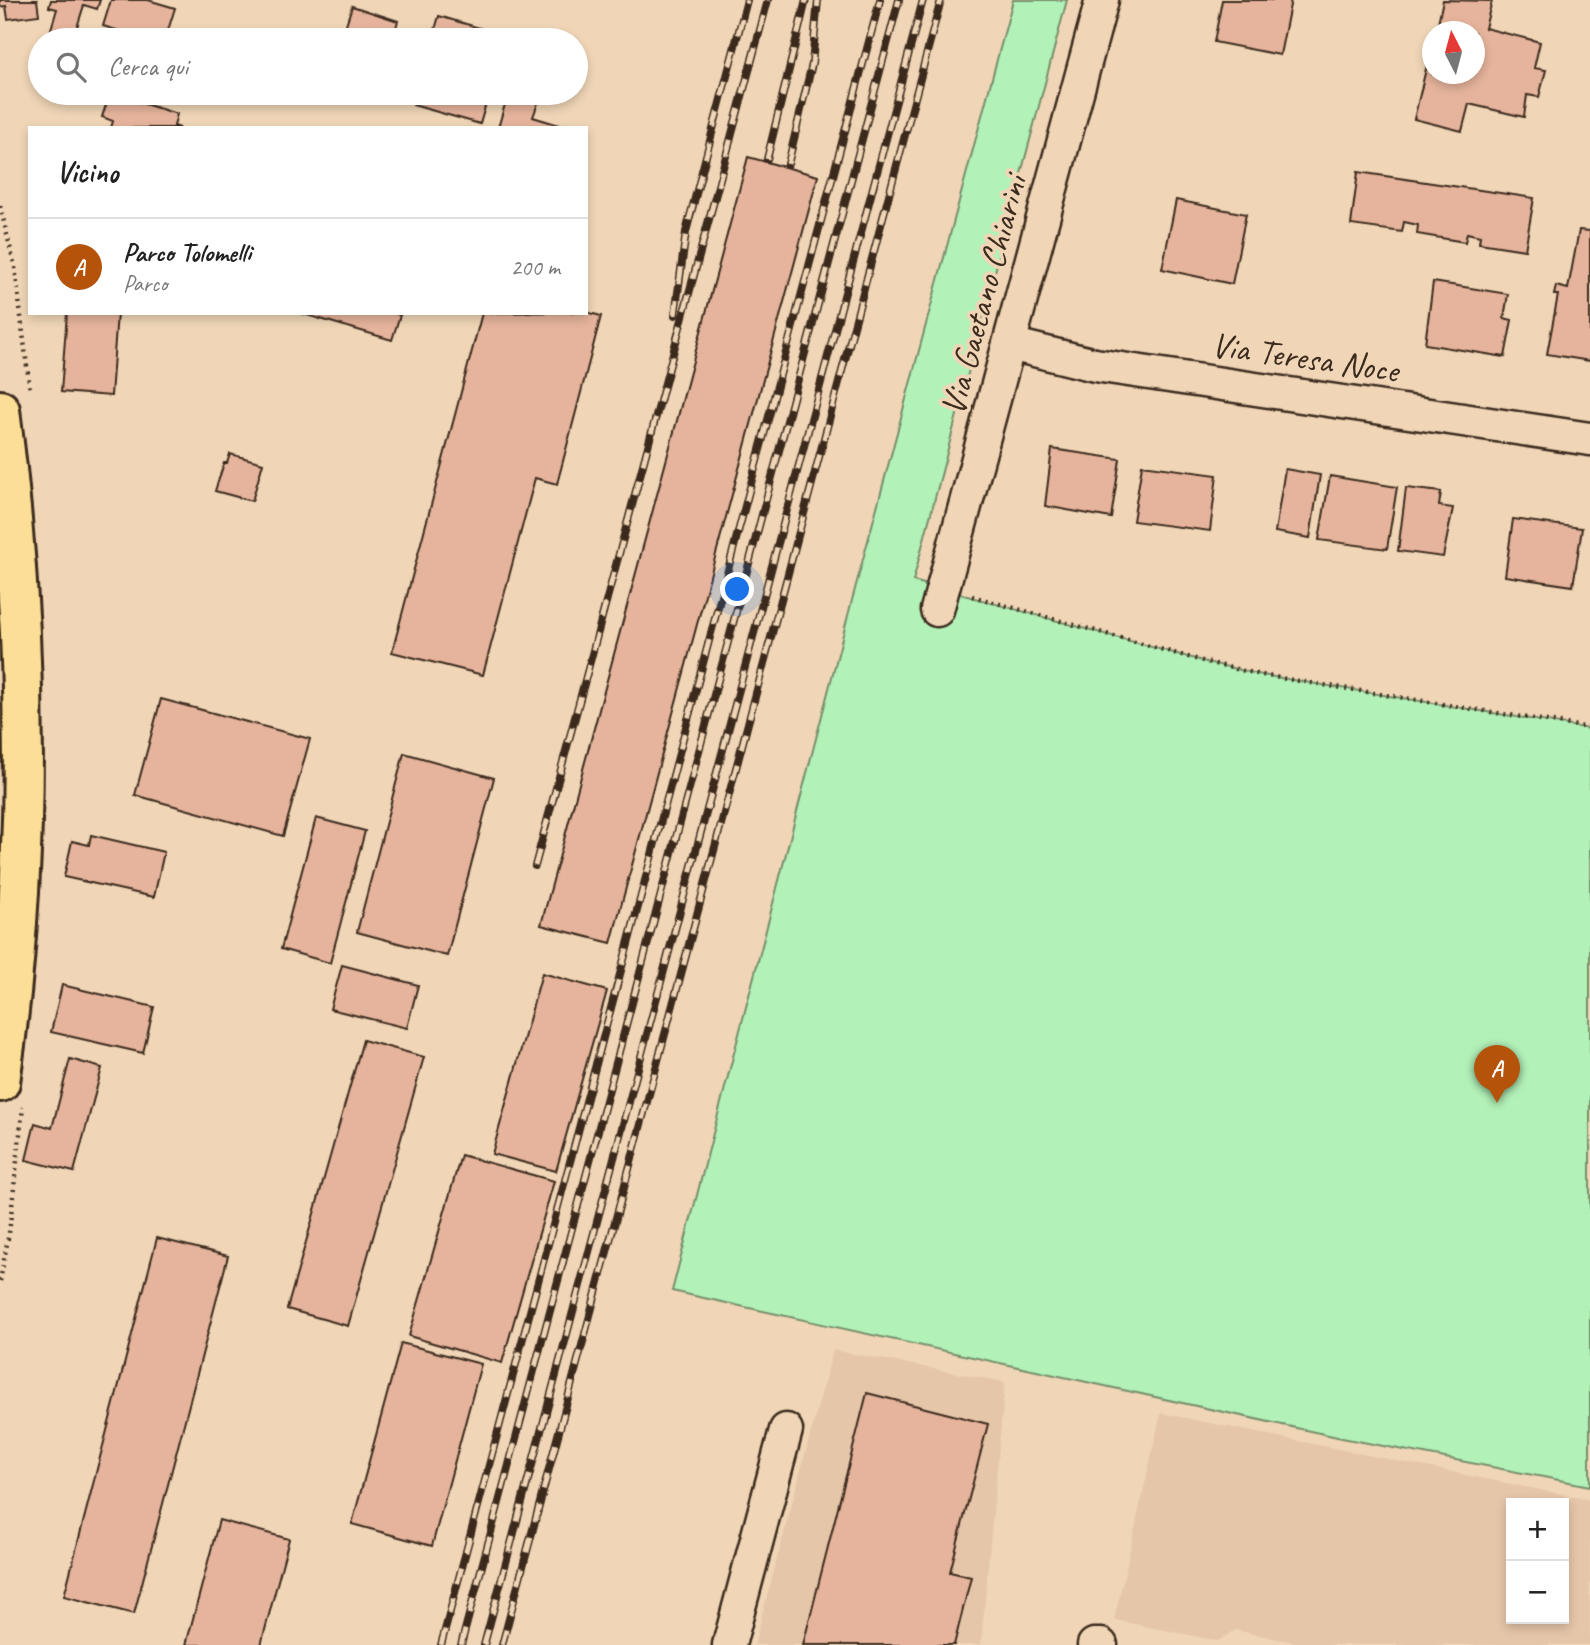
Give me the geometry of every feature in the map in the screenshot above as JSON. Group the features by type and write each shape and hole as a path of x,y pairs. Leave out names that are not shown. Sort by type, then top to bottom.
{"main road":[{"path":"0,410 9,480 23,668 23,836 13,972 0,1082"}],"street":[{"name":"Via Gaetano Chiarini","path":"937,610 1102,0"},
{"name":"Via Teresa Noce","path":"1010,344 1095,365 1590,439"},
{"path":"729,1645 786,1430"},
{"path":"1094,1645 1101,1645"}],"path":[{"path":"968,595 1206,662 1262,675 1590,728"}],"shaded area":[{"path":"833,1350 1005,1382 981,1645 754,1645"},
{"path":"1161,1413 1590,1500 1590,1645 1307,1645 1235,1630 1218,1641 1114,1620"}],"green space":[{"path":"1013,0 1067,0 913,581 1262,675 1590,729 1590,1486 1342,1438 672,1291 851,604"}],"building":[{"path":"0,0 37,0 39,15 8,19 6,6 0,7"},
{"path":"51,0 100,0 97,9 84,5 77,28 51,28 57,9 49,7"},
{"path":"111,0 148,0 175,8 169,28 103,26"},
{"path":"1222,0 1291,0 1280,55 1214,42"},
{"path":"1443,0 1492,1 1485,28 1485,21 1438,21"},
{"path":"352,6 398,21 396,28 345,28"},
{"path":"439,16 480,28 436,28"},
{"path":"1485,28 1540,42 1534,68 1546,70 1539,97 1527,95 1524,117 1469,104 1462,131 1414,119 1422,84 1485,84"},
{"path":"106,105 148,105 177,114 174,126 112,126 113,121 102,117"},
{"path":"413,105 486,105 480,124"},
{"path":"505,105 537,105 533,117 562,126 499,126"},
{"path":"748,157 818,176 611,943 541,925"},
{"path":"1358,172 1534,198 1525,250 1479,243 1480,236 1467,233 1465,242 1417,234 1418,225 1404,222 1402,232 1351,225"},
{"path":"1176,200 1246,214 1232,284 1162,269"},
{"path":"1579,230 1590,231 1590,361 1547,354 1558,295 1554,295 1556,286 1568,289"},
{"path":"1433,282 1508,294 1504,318 1512,320 1505,357 1425,344"},
{"path":"588,313 601,316 557,484 535,478 483,675 392,652 481,315 588,315"},
{"path":"67,315 117,315 111,396 61,392"},
{"path":"307,315 400,315 392,340"},
{"path":"1052,449 1120,459 1111,518 1045,506"},
{"path":"230,454 263,463 252,501 215,491 224,463 227,463"},
{"path":"1142,465 1217,475 1210,531 1133,521"},
{"path":"1285,469 1320,475 1310,538 1275,532"},
{"path":"1330,476 1397,487 1387,549 1319,540"},
{"path":"1406,488 1441,492 1439,506 1453,508 1443,557 1398,551"},
{"path":"1513,519 1582,528 1573,586 1505,576"},
{"path":"161,699 310,739 283,836 135,795"},
{"path":"404,753 494,778 447,956 357,932"},
{"path":"316,818 365,831 330,963 281,949"},
{"path":"91,835 164,852 154,897 64,877 72,841 89,845"},
{"path":"342,965 418,985 407,1028 330,1009"},
{"path":"542,973 607,991 556,1171 492,1154"},
{"path":"62,985 154,1007 143,1053 51,1032"},
{"path":"363,1040 424,1057 348,1326 287,1309"},
{"path":"70,1059 102,1068 74,1172 26,1160 35,1123 52,1128"},
{"path":"461,1155 554,1181 502,1363 409,1336"},
{"path":"157,1238 228,1256 134,1614 64,1596"},
{"path":"401,1343 481,1364 432,1546 352,1524"},
{"path":"867,1393 988,1424 950,1572 971,1577 954,1645 803,1645"},
{"path":"219,1520 289,1539 261,1645 186,1645"}],"railway":[{"path":"675,315 686,232 747,0"},
{"path":"535,866 768,0"},
{"path":"767,159 806,0"},
{"path":"788,164 812,64 818,0"},
{"path":"441,1645 880,0"},
{"path":"461,1645 899,0"},
{"path":"484,1645 923,0"},
{"path":"502,1645 941,0"}],"place":[{"name":"Parco Tolomelli","path":"1497,1103"}]}
